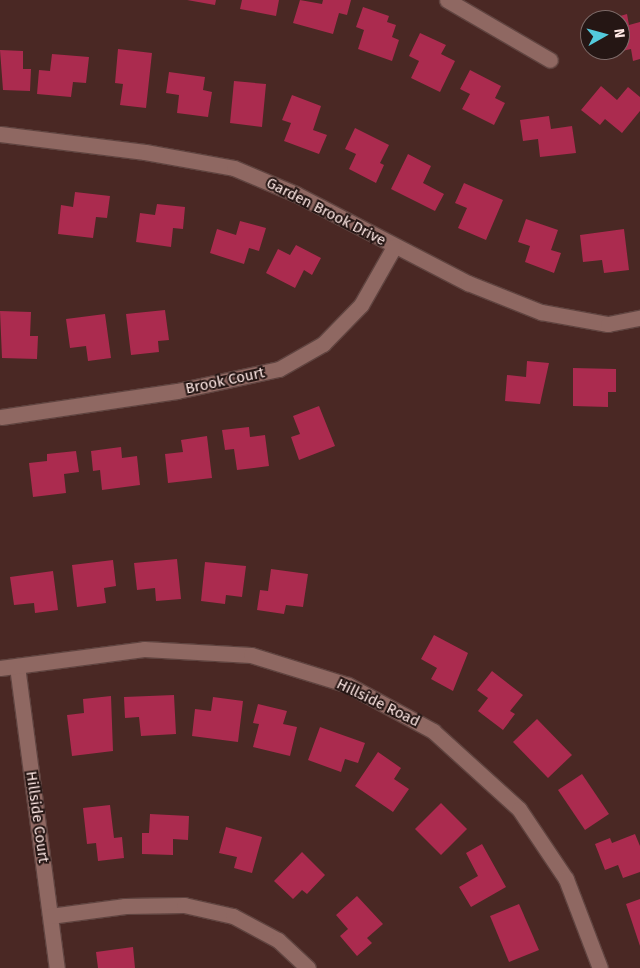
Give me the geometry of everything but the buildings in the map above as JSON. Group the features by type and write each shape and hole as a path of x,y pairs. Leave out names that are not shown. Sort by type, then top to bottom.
{"street":[{"path":"447,0 550,60"},
{"name":"Garden Brook Drive","path":"0,134 145,152 234,168 296,194 394,247 468,283 541,312 608,324 640,318"},
{"name":"Brook Court","path":"0,417 177,391 279,369 323,344 361,305 394,247"},
{"name":"Hillside Road","path":"0,668 144,649 251,655 348,685 433,730 519,809 566,880 600,968"},
{"name":"Hillside Court","path":"17,666 57,968"},
{"path":"50,916 125,906 184,905 233,916 278,940 308,968"}]}
